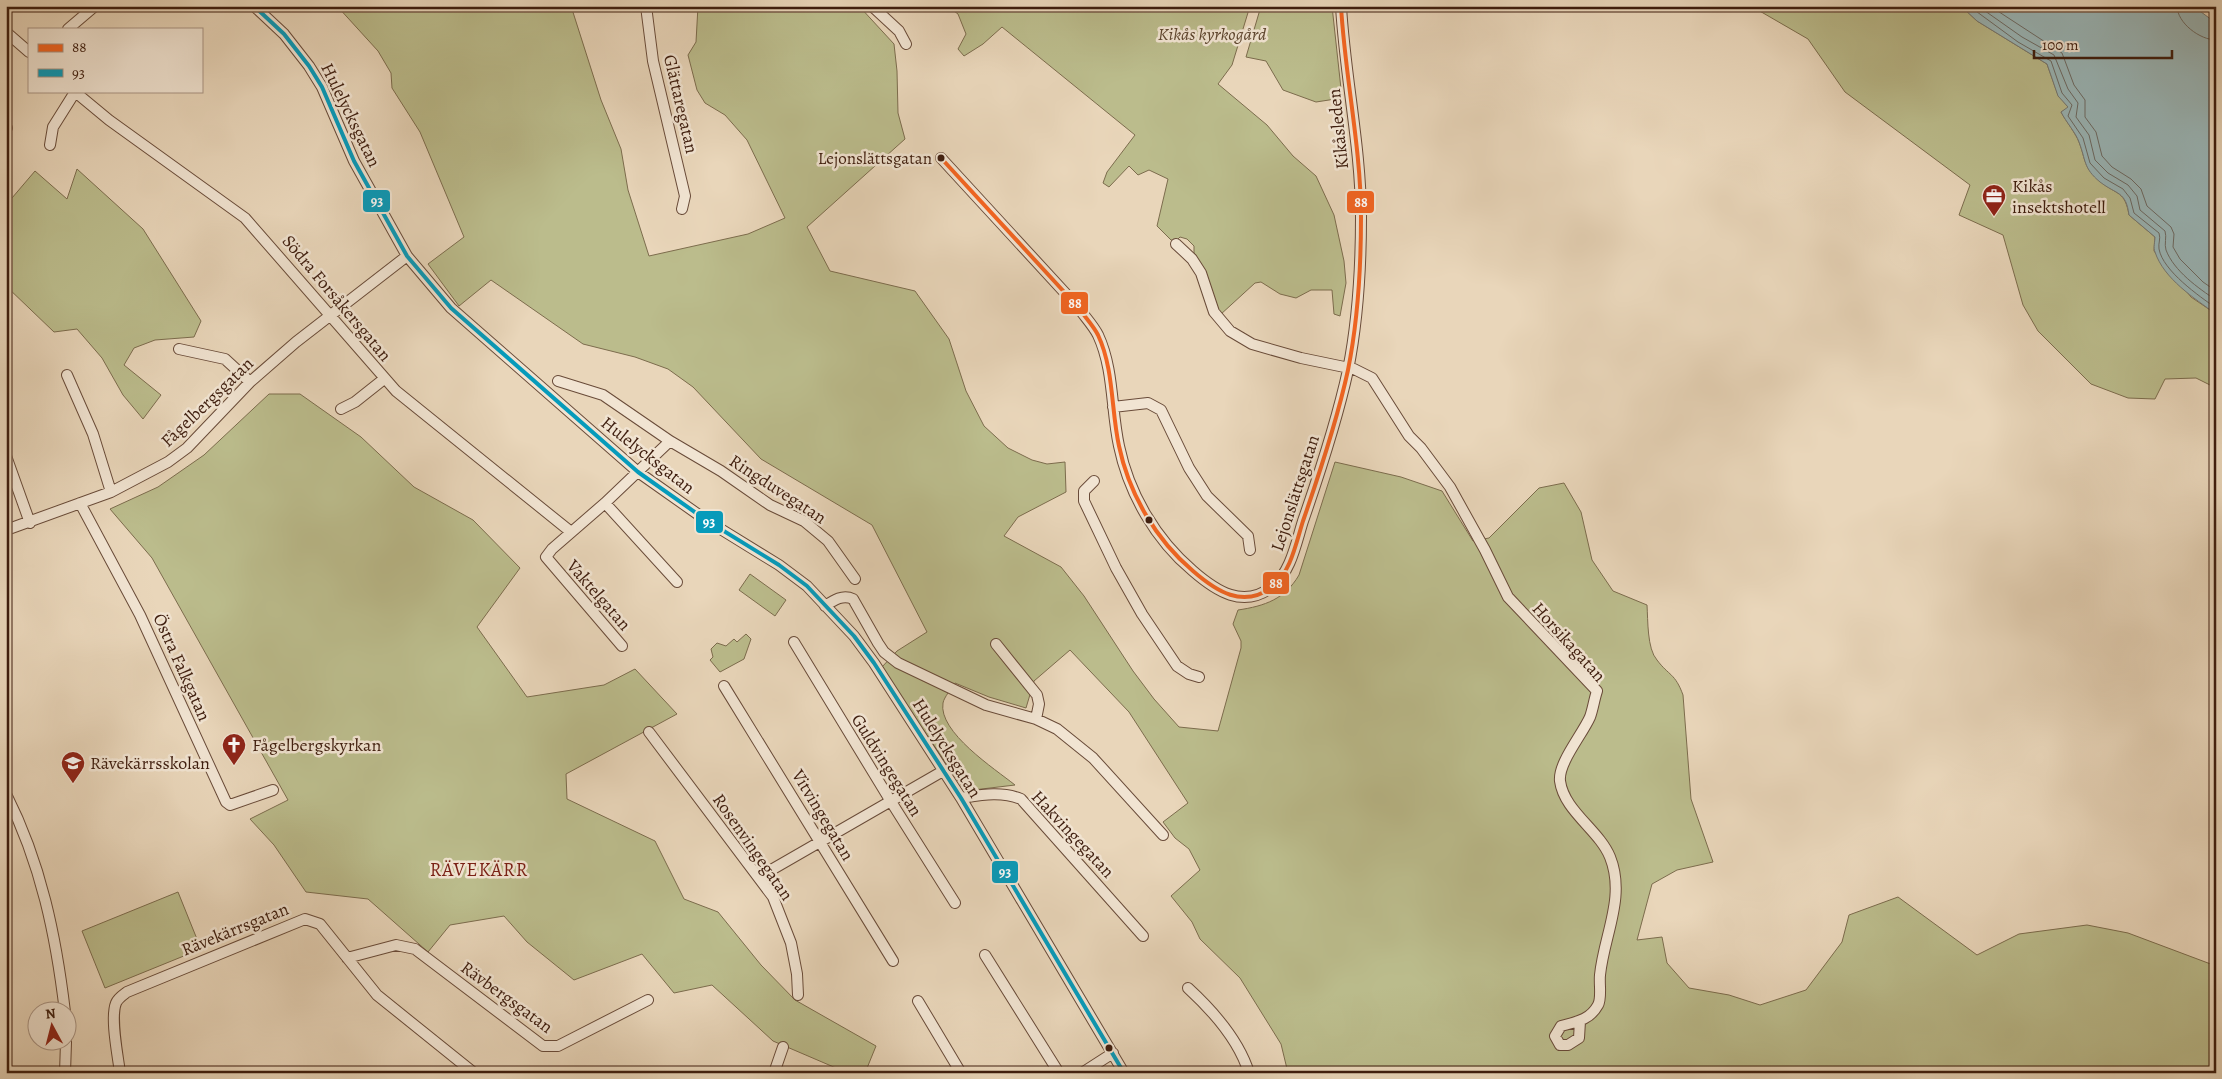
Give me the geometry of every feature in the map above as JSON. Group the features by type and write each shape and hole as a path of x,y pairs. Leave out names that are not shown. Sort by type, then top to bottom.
{"street":[{"path":"69,28 95,6"},
{"name":"Hulelycksgatan","path":"254,6 284,34 310,66 322,87 354,161 408,256 451,308 638,472 706,520 778,565 807,586 854,636 874,663 960,798 1124,1073"},
{"name":"Glättaregatan","path":"646,6 654,61 686,196 682,209"},
{"path":"872,6 899,30 906,44"},
{"name":"Kikåsleden","path":"1341,6 1361,215 1358,296 1348,368"},
{"path":"6,32 28,51"},
{"name":"Södra Forsåkersgatan","path":"50,145 53,127 73,92"},
{"name":"Södra Forsåkersgatan","path":"75,92 109,120 246,218 273,247 384,379 430,420 571,532"},
{"name":"Lejonslättsgatan","path":"941,158 1078,307 1098,334 1108,369 1119,446 1126,472 1143,510 1175,554 1193,571 1223,594 1236,598 1247,597 1274,586 1288,564 1330,440 1348,368"},
{"path":"1176,244 1192,259 1201,273 1214,312 1230,331 1242,339 1260,346 1300,358 1348,368"},
{"name":"Fågelbergsgatan","path":"6,530 30,523 111,492 145,475 186,448 250,382 330,316 408,256"},
{"path":"179,349 225,360 250,382"},
{"name":"Horsikagatan","path":"1348,368 1364,372 1372,378 1409,436 1446,481 1485,550 1508,597 1597,691 1590,716 1563,764 1560,779 1561,788 1572,807 1609,855 1615,876 1617,898 1600,974 1600,1004 1588,1018 1580,1021"},
{"path":"67,375 93,434 111,492"},
{"path":"341,408 355,402 384,379"},
{"name":"Ringduvegatan","path":"558,381 603,395 670,441 721,471 770,505 804,521 828,541 855,579"},
{"name":"Lejonslättsgatan","path":"1113,407 1148,403 1161,410 1189,468 1207,496 1248,536 1250,550"},
{"name":"Vaktelgatan","path":"622,646 546,557 552,549 605,503 670,441"},
{"path":"6,456 30,523"},
{"path":"1094,481 1084,491 1084,501 1120,574 1142,614 1171,658 1184,672 1198,677"},
{"name":"Östra Falkgatan","path":"80,503 140,615 226,802 230,805 242,802 273,790"},
{"path":"605,503 677,582"},
{"path":"825,606 838,598 848,596 853,599 878,643 898,663 986,705 1036,719 1057,729 1093,758 1163,835"},
{"name":"Guldvingegatan","path":"794,642 955,903"},
{"path":"996,644 1037,695 1039,704 1036,719"},
{"name":"Vitvingegatan","path":"724,686 893,961"},
{"name":"Rosenvingegatan","path":"649,732 759,877 784,921 796,966 798,994"},
{"path":"759,877 820,840 943,771"},
{"path":"6,794 28,844 46,899 60,971 64,1002"},
{"name":"Hakvingegatan","path":"960,798 988,794 1010,795 1021,798 1143,936"},
{"name":"Rävekärrsgatan","path":"120,1073 115,1005 126,992 305,919 320,924 377,995 474,1073"},
{"name":"Rävbergsgatan","path":"347,958 396,945 416,949 543,1046 550,1048 558,1046 648,1000"},
{"path":"985,955 1060,1073"},
{"path":"1188,988 1224,1026 1249,1073"},
{"path":"918,1002 961,1073"},
{"path":"774,1073 783,1047"},
{"path":"65,1073 66,1052"},
{"path":"1082,1073 1113,1053"}],"green space":[{"path":"337,6 571,6 601,100 621,149 628,190 649,256 748,234 785,218 747,140 725,115 705,103 697,90 688,55 696,42 698,6 859,6 894,44 898,113 905,139 807,227 830,271 915,291 949,339 966,391 984,426 1008,448 1032,460 1047,464 1065,462 1066,492 1018,517 1004,536 1061,567 1084,596 1133,671 1154,699 1179,727 1218,731 1241,648 1241,641 1233,624 1238,610 1257,606 1281,596 1299,575 1335,462 1401,477 1442,491 1473,541 1489,538 1539,488 1564,483 1581,512 1592,560 1613,591 1647,605 1651,649 1661,665 1674,678 1683,695 1691,799 1713,862 1677,870 1652,884 1637,940 1662,937 1667,963 1689,988 1729,995 1760,1005 1806,990 1842,942 1849,915 1898,897 1977,955 2019,934 2087,925 2128,933 2216,966 2216,1073 1288,1073 1281,1044 1240,978 1200,939 1192,922 1171,896 1200,870 1189,849 1175,838 1163,822 1188,803 1129,712 1070,650 1034,681 1026,708 989,697 955,683 946,695 943,703 944,714 949,726 982,760 1015,785 965,791 881,668 897,651 927,632 872,525 761,459 693,387 668,369 635,357 583,344 491,280 459,306 428,264 464,237 420,132 392,88 391,73 378,51"},
{"name":"Kikås kyrkogård","path":"947,6 1250,6 1232,65 1218,84 1267,125 1293,156 1316,176 1334,215 1344,261 1346,283 1340,316 1334,314 1332,290 1311,290 1296,298 1280,294 1261,282 1255,283 1220,315 1209,282 1194,253 1194,246 1187,239 1180,237 1176,241 1171,240 1157,226 1168,179 1149,170 1138,175 1129,166 1109,187 1103,183 1107,172 1135,135 1002,27 983,44 964,56 958,49 966,34 958,14"},
{"path":"1261,6 1332,6 1342,98 1316,102 1283,90 1266,61 1246,57"},
{"path":"1751,6 1961,6 1977,21 2047,64 2058,95 2069,108 2061,112 2078,139 2088,168 2101,182 2123,197 2129,215 2155,237 2154,251 2191,297 2216,314 2216,388 2196,378 2165,379 2155,399 2128,398 2091,384 2038,331 2023,305 2003,235 1959,215 1970,185 1845,92 1808,39"},
{"path":"77,169 143,229 201,321 194,337 155,340 134,348 124,365 161,395 143,419 123,395 102,358 77,329 54,332 6,286 6,205 35,171 67,199"},
{"path":"269,394 300,394 361,437 414,487 473,520 520,568 477,627 527,697 604,685 635,669 677,714 566,774 567,799 655,841 684,899 718,912 761,965 795,1000 876,1046 865,1073 842,1073 843,1071 773,1041 712,985 674,993 642,954 574,980 527,942 504,916 450,925 428,952 368,899 306,892 274,845 250,819 288,800 152,558 110,509 158,487 204,455"},
{"path":"750,574 786,600 775,616 739,590"},
{"path":"746,634 751,639 744,659 720,672 710,660 713,657 711,649 717,643 726,646 734,639 737,642"},
{"path":"178,892 201,949 105,988 82,931"}],"water":[{"path":"1961,6 2193,6 2216,23 2216,314 2172,279 2159,262 2154,247 2155,237 2129,215 2128,207 2123,197 2100,182 2091,172 2086,164 2078,139 2061,112 2068,107 2058,96 2047,64 1977,21"}],"transit line":[{"name":"93","path":"254,6 284,34 309,66 322,87 354,161 407,256 451,308 638,472 706,520 779,565 807,586 854,636 874,663 961,798 1124,1073"},
{"name":"88","path":"941,158 1078,307 1096,331 1103,348 1110,376 1116,432 1124,464 1137,498 1156,530 1180,559 1211,585 1230,595 1251,597 1272,587 1284,573 1292,557 1339,408 1354,332 1360,255 1360,191 1341,6"}],"place":[{"name":"Lejonslättsgatan","path":"941,158"},
{"name":"Kikås insektshotell","path":"1994,217"},
{"name":"Fågelbergskyrkan","path":"234,766"},
{"name":"Rävekärrsskolan","path":"73,784"}],"district":[{"name":"RÄVEKÄRR","path":"479,870"}]}
